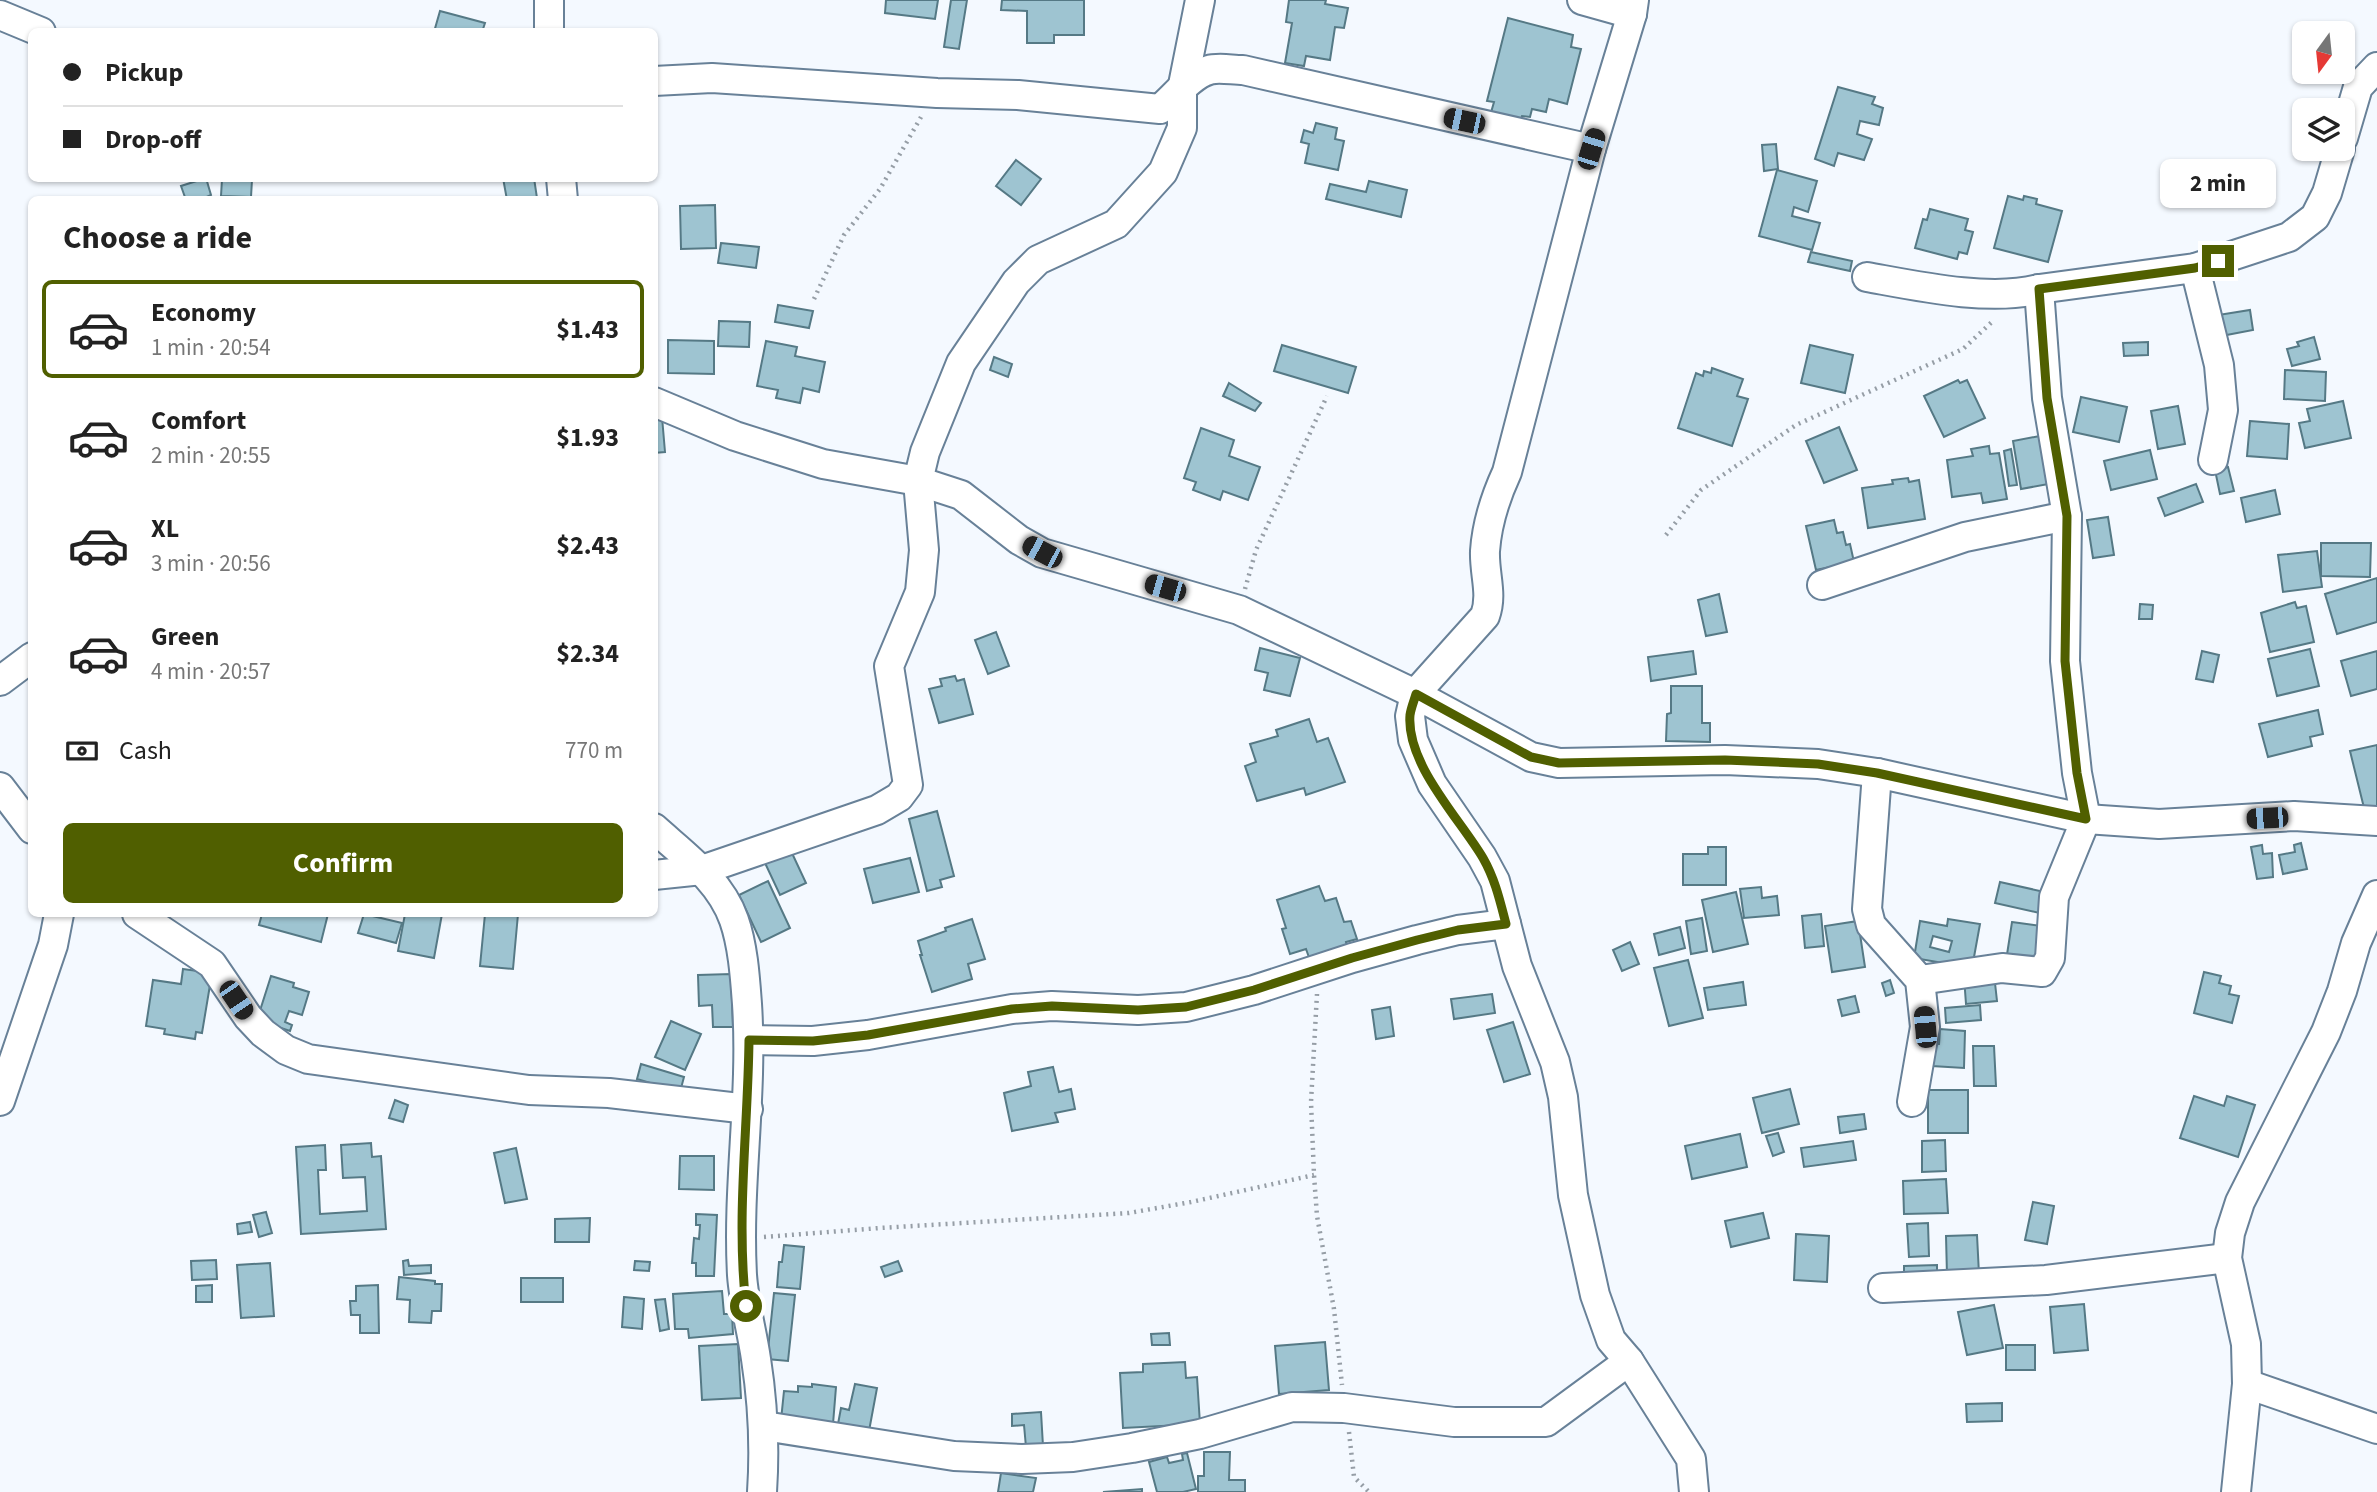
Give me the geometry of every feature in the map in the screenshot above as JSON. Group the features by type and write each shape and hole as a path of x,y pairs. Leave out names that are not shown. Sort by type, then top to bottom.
{"street":[{"path":"549,0 549,28"},
{"path":"658,875 702,870 877,810 900,797 908,785 889,666 920,592 924,550 918,481 925,452 961,363 1016,282 1038,260 1116,224 1163,172 1182,128 1182,90 1200,0"},
{"path":"1582,0 1633,7 1591,149 1507,472 1491,509 1485,553 1490,603 1485,616 1416,694 1410,716 1413,740 1432,783 1495,881 1528,996 1555,1062 1563,1097 1573,1195 1595,1295 1611,1340 1629,1362 1691,1459 1694,1492"},
{"path":"0,15 31,28"},
{"path":"2355,98 2358,87 2377,67"},
{"path":"658,81 712,78 937,93 1018,95 1160,109 1182,90 1190,79 1209,69 1243,70 1591,149"},
{"path":"1867,277 1941,290 2031,291 2195,268 2289,237 2315,217 2327,193 2336,161"},
{"path":"2195,268 2219,365 2223,410 2213,460"},
{"path":"1920,980 2002,968 2042,972 2050,958 2054,897 2086,819 2077,773 2065,661 2067,516 2031,291"},
{"path":"658,404 736,436 823,464 918,481 961,495 1019,540 1042,552 1239,610 1416,694 1531,757 1559,763 1725,760 1818,764 1877,773 2086,819 2159,824 2294,816 2377,821"},
{"path":"1822,585 1965,537 2067,516"},
{"path":"0,681 28,660"},
{"path":"1877,773 1867,909 1871,925 1920,980 1925,1027 1912,1102"},
{"path":"0,788 28,824"},
{"path":"658,832 702,870 719,892 734,920 745,978 749,1040 748,1109 741,1214 746,1306 756,1357 764,1426 762,1492"},
{"path":"2236,1492 2247,1384 2246,1344 2227,1258 2230,1233 2240,1202 2326,1032 2356,943 2377,895"},
{"path":"0,1101 53,945 58,917"},
{"path":"142,917 212,964 248,1017 263,1033 286,1050 308,1059 529,1090 609,1093 748,1109"},
{"path":"749,1040 813,1041 868,1035 1012,1009 1052,1006 1138,1010 1186,1007 1254,990 1458,930 1506,924"},
{"path":"1883,1288 2046,1280 2227,1258"},
{"path":"764,1426 954,1456 1022,1459 1073,1457 1200,1434 1292,1408 1344,1409 1454,1422 1546,1422 1629,1362"},
{"path":"2247,1384 2377,1429"}],"path":[{"path":"814,299 844,235 880,189 912,130 937,93"},
{"path":"1666,535 1700,490 1796,425 1963,349 2031,291"},
{"path":"1239,610 1256,550 1327,396"},
{"path":"1318,969 1311,1102 1317,1216 1334,1309 1354,1477 1367,1492"},
{"path":"742,1239 1129,1213 1314,1175"}],"building":[{"path":"886,0 938,0 935,19 885,13"},
{"path":"951,0 967,0 959,49 944,47"},
{"path":"1002,0 1084,0 1084,35 1054,35 1054,43 1027,43 1027,11 1001,10"},
{"path":"1289,0 1326,0 1325,4 1348,8 1344,28 1335,27 1330,60 1306,56 1304,66 1285,63 1292,23 1286,22"},
{"path":"440,11 485,23 483,28 435,28"},
{"path":"1508,18 1573,35 1571,47 1581,49 1567,104 1549,99 1546,112 1532,109 1530,117 1522,116 1520,123 1490,116 1494,102 1487,101"},
{"path":"1838,87 1875,97 1872,104 1883,108 1879,125 1860,121 1857,134 1872,139 1864,160 1838,153 1834,166 1815,159"},
{"path":"1316,123 1337,128 1335,139 1344,141 1338,170 1305,163 1309,144 1301,142 1304,130 1313,133"},
{"path":"1776,144 1778,169 1764,171 1762,145"},
{"path":"1016,160 1041,179 1021,205 996,186"},
{"path":"1777,170 1817,181 1808,212 1794,207 1792,216 1820,223 1812,250 1759,236"},
{"path":"1369,181 1407,190 1401,217 1326,199 1330,184 1366,192"},
{"path":"207,182 211,195 185,196 181,186"},
{"path":"222,182 252,182 251,196 221,196"},
{"path":"504,182 535,182 537,196 506,196"},
{"path":"2008,196 2023,200 2024,196 2037,199 2036,204 2062,211 2048,262 1994,248"},
{"path":"715,205 716,248 681,249 680,206"},
{"path":"1930,209 1968,219 1965,230 1973,232 1967,254 1959,252 1957,259 1915,248 1923,219 1927,220"},
{"path":"721,243 759,247 756,268 718,263"},
{"path":"1811,252 1852,261 1850,271 1808,262"},
{"path":"778,305 813,311 809,328 775,322"},
{"path":"2250,310 2253,330 2216,337 2212,316"},
{"path":"719,321 750,322 749,347 718,346"},
{"path":"2314,337 2320,359 2292,366 2287,349 2299,346 2297,342"},
{"path":"668,340 714,341 714,374 668,373"},
{"path":"766,341 797,347 795,356 825,362 819,392 803,388 800,403 776,398 778,390 757,386"},
{"path":"2148,342 2148,355 2124,356 2123,343"},
{"path":"1282,345 1356,367 1348,393 1274,371"},
{"path":"1810,345 1853,355 1845,393 1801,383"},
{"path":"994,357 1012,364 1008,377 990,370"},
{"path":"1712,368 1743,379 1737,396 1748,399 1732,446 1678,428 1696,373 1703,376 1704,371 1711,373"},
{"path":"2285,370 2326,372 2325,401 2284,399"},
{"path":"1958,380 1960,383 1967,380 1985,418 1944,437 1924,396"},
{"path":"1229,383 1261,403 1255,411 1223,396"},
{"path":"2081,397 2127,407 2119,442 2073,432"},
{"path":"2343,401 2351,438 2305,448 2299,423 2310,421 2307,409"},
{"path":"2178,406 2185,444 2158,449 2151,411"},
{"path":"658,417 662,417 665,452 658,453"},
{"path":"2250,421 2289,424 2287,459 2247,456"},
{"path":"1839,427 1857,470 1824,483 1806,441"},
{"path":"1201,428 1234,440 1229,456 1260,467 1248,500 1223,491 1220,500 1193,490 1196,482 1184,478"},
{"path":"2045,435 2054,483 2021,489 2013,441"},
{"path":"1989,446 1990,454 1999,453 2007,499 1983,503 1981,493 1952,497 1947,460 1973,456 1971,449"},
{"path":"2011,449 2017,485 2009,486 2004,451"},
{"path":"2150,450 2157,479 2111,490 2104,461"},
{"path":"2228,467 2234,491 2220,494 2215,470"},
{"path":"1908,478 1909,482 1919,480 1925,519 1868,528 1862,488 1893,484 1892,480"},
{"path":"2196,484 2203,502 2165,516 2158,498"},
{"path":"2275,490 2280,514 2246,522 2241,498"},
{"path":"2108,517 2114,555 2093,558 2087,520"},
{"path":"1834,520 1837,533 1843,532 1846,545 1850,544 1854,562 1816,570 1806,526"},
{"path":"2321,543 2371,543 2370,577 2321,576"},
{"path":"2317,551 2322,587 2283,592 2278,555"},
{"path":"2377,578 2377,622 2337,634 2325,594"},
{"path":"1719,594 1727,632 1706,636 1698,600"},
{"path":"2295,602 2297,608 2306,606 2314,642 2270,652 2261,613"},
{"path":"2140,604 2153,605 2152,619 2139,619"},
{"path":"996,632 1009,666 988,674 975,640"},
{"path":"1260,648 1300,658 1290,696 1264,690 1268,673 1255,670"},
{"path":"2310,649 2319,686 2277,696 2268,659"},
{"path":"1693,651 1696,674 1651,681 1648,657"},
{"path":"2202,651 2219,655 2213,682 2196,679"},
{"path":"2377,651 2377,689 2351,696 2341,661"},
{"path":"955,676 957,681 964,679 973,714 939,723 929,689 942,686 940,679"},
{"path":"1671,686 1702,686 1702,723 1710,723 1710,742 1666,741 1667,714 1671,713"},
{"path":"2318,710 2323,734 2310,737 2312,746 2268,757 2259,724"},
{"path":"1309,719 1317,742 1328,738 1345,782 1306,795 1304,788 1257,801 1245,766 1256,762 1250,744 1278,736 1276,730"},
{"path":"2377,745 2377,813 2366,816 2350,751"},
{"path":"937,811 954,876 940,880 942,887 927,891 909,819"},
{"path":"2301,843 2307,869 2283,874 2279,855 2295,852 2294,845"},
{"path":"2262,845 2263,854 2272,853 2273,877 2257,879 2251,847"},
{"path":"1708,847 1726,847 1726,885 1683,885 1683,854 1708,854"},
{"path":"791,851 806,883 780,895 765,863"},
{"path":"910,858 919,892 873,903 864,869"},
{"path":"768,881 790,928 761,942 739,895"},
{"path":"2000,882 2049,893 2044,914 1995,903"},
{"path":"1319,886 1325,901 1336,898 1344,922 1351,921 1357,939 1346,942 1348,950 1311,963 1306,949 1290,954 1282,929 1286,928 1277,900"},
{"path":"1761,887 1762,898 1777,896 1779,915 1744,918 1740,889"},
{"path":"1736,892 1748,944 1713,952 1702,900"},
{"path":"1821,914 1824,946 1805,948 1802,916"},
{"path":"261,917 327,917 321,942 259,925"},
{"path":"363,917 402,923 396,943 358,933"},
{"path":"404,917 441,917 434,958 398,951"},
{"path":"485,917 518,917 513,969 480,966"},
{"path":"1702,918 1707,951 1691,954 1686,921"},
{"path":"972,919 985,959 968,964 972,979 932,992 918,941"},
{"path":"1948,919 1980,924 1972,968 1914,958 1920,921 1947,926","holes":["1933,936 1952,941 1949,952 1930,947"]},
{"path":"1858,921 1865,967 1832,972 1825,926"},
{"path":"2012,922 2042,926 2037,965 2006,961"},
{"path":"1680,927 1685,948 1659,955 1654,934"},
{"path":"1630,942 1639,964 1622,971 1613,950"},
{"path":"1688,960 1703,1018 1669,1026 1654,968"},
{"path":"183,969 212,973 202,1033 196,1032 195,1039 164,1034 165,1029 146,1026 153,980 181,984"},
{"path":"2204,972 2221,976 2219,983 2231,986 2229,994 2239,996 2232,1023 2194,1013"},
{"path":"731,974 733,1027 713,1027 712,1005 699,1006 698,975"},
{"path":"1994,974 1997,1001 1966,1004 1964,977"},
{"path":"271,976 294,983 293,987 309,992 302,1015 289,1011 285,1022 292,1025 290,1031 257,1020"},
{"path":"1890,980 1894,993 1886,996 1882,983"},
{"path":"1743,982 1746,1005 1708,1010 1704,988"},
{"path":"1492,994 1495,1013 1454,1019 1451,999"},
{"path":"1855,996 1859,1012 1842,1016 1838,1000"},
{"path":"1980,1005 1981,1020 1946,1023 1945,1008"},
{"path":"1390,1007 1394,1036 1376,1039 1372,1010"},
{"path":"671,1021 701,1034 685,1070 655,1057"},
{"path":"1513,1022 1530,1074 1504,1082 1487,1030"},
{"path":"1940,1029 1965,1031 1964,1068 1932,1066 1933,1044 1939,1044"},
{"path":"1973,1046 1994,1046 1996,1086 1974,1086"},
{"path":"641,1064 684,1077 680,1092 637,1079"},
{"path":"1053,1067 1059,1092 1071,1089 1075,1109 1055,1113 1058,1122 1012,1131 1004,1093 1031,1086 1028,1072"},
{"path":"1790,1089 1799,1124 1762,1133 1753,1098"},
{"path":"1928,1090 1968,1090 1968,1133 1928,1133"},
{"path":"2194,1096 2224,1106 2227,1096 2255,1105 2238,1157 2180,1138"},
{"path":"395,1100 408,1105 403,1122 389,1118"},
{"path":"1864,1114 1866,1129 1840,1133 1838,1117"},
{"path":"1778,1133 1784,1152 1773,1156 1766,1136"},
{"path":"1740,1134 1747,1167 1692,1179 1685,1146"},
{"path":"1945,1140 1946,1171 1922,1172 1922,1141"},
{"path":"1853,1141 1856,1160 1804,1167 1801,1148"},
{"path":"371,1143 372,1157 381,1156 386,1229 301,1234 296,1147 325,1145 326,1170 318,1170 320,1214 367,1211 365,1177 343,1178 341,1145"},
{"path":"516,1148 527,1199 505,1203 494,1153"},
{"path":"680,1156 714,1156 714,1190 679,1189"},
{"path":"1946,1179 1948,1213 1904,1214 1903,1181"},
{"path":"2033,1202 2054,1206 2047,1244 2025,1240"},
{"path":"266,1212 272,1233 259,1237 253,1215"},
{"path":"1763,1213 1769,1238 1731,1247 1725,1221"},
{"path":"696,1214 717,1215 714,1276 696,1276 696,1263 692,1263 694,1238 699,1239 700,1225 696,1225"},
{"path":"590,1218 589,1242 555,1242 555,1219"},
{"path":"250,1222 252,1232 238,1234 237,1224"},
{"path":"1928,1223 1929,1256 1909,1257 1907,1224"},
{"path":"1796,1234 1829,1236 1827,1282 1794,1280"},
{"path":"1977,1235 1979,1274 1947,1275 1946,1236"},
{"path":"784,1245 804,1247 800,1289 777,1287 779,1262 782,1262"},
{"path":"216,1260 217,1279 192,1280 191,1261"},
{"path":"408,1260 409,1266 431,1265 431,1273 404,1275 403,1261"},
{"path":"635,1261 650,1262 649,1271 634,1270"},
{"path":"898,1261 902,1271 885,1277 881,1267"},
{"path":"270,1263 274,1316 241,1318 237,1265"},
{"path":"1937,1265 1937,1278 1904,1279 1904,1266"},
{"path":"399,1277 442,1284 441,1311 432,1311 431,1323 409,1322 410,1300 397,1299"},
{"path":"521,1278 563,1278 563,1302 521,1302"},
{"path":"212,1285 212,1302 196,1302 196,1286"},
{"path":"378,1285 379,1333 360,1333 360,1315 351,1315 350,1301 356,1301 356,1286"},
{"path":"722,1291 724,1314 732,1314 733,1334 689,1338 688,1329 675,1329 673,1294"},
{"path":"774,1293 795,1295 788,1361 767,1359"},
{"path":"624,1297 644,1299 642,1329 622,1327"},
{"path":"665,1299 669,1329 660,1331 655,1300"},
{"path":"2084,1304 2088,1350 2054,1353 2050,1307"},
{"path":"1994,1305 2003,1348 1967,1355 1958,1312"},
{"path":"1169,1333 1170,1345 1152,1345 1151,1334"},
{"path":"1325,1342 1329,1390 1279,1394 1275,1346"},
{"path":"738,1344 741,1398 702,1400 699,1346"},
{"path":"2006,1345 2035,1345 2035,1370 2006,1370"},
{"path":"1185,1362 1186,1378 1197,1377 1200,1424 1123,1428 1120,1373 1143,1372 1143,1364"},
{"path":"812,1384 836,1387 833,1424 781,1420 784,1391 798,1392 798,1386 812,1387"},
{"path":"855,1384 877,1388 869,1431 838,1424 841,1408 849,1410"},
{"path":"2002,1403 2002,1421 1967,1422 1966,1404"},
{"path":"1041,1412 1043,1446 1026,1447 1024,1425 1012,1426 1012,1414"},
{"path":"1204,1452 1230,1452 1229,1480 1245,1480 1245,1492 1198,1492 1198,1476 1204,1476"},
{"path":"1187,1453 1196,1489 1157,1492 1149,1462 1167,1457 1169,1463 1183,1460 1182,1454"},
{"path":"1001,1473 1036,1478 1033,1492 998,1492"},
{"path":"1142,1489 1142,1492 1103,1492"}],"route":[{"path":"746,1306 742,1276 741,1214 748,1109 749,1040 813,1041 868,1035 1012,1009 1052,1006 1138,1010 1186,1007 1254,990 1417,940 1458,930 1506,924 1495,881 1432,783 1413,740 1410,716 1416,694 1531,757 1559,763 1725,760 1818,764 1877,773 2086,819 2077,773 2065,661 2067,516 2047,398 2039,289 2195,268 2218,261"}]}
